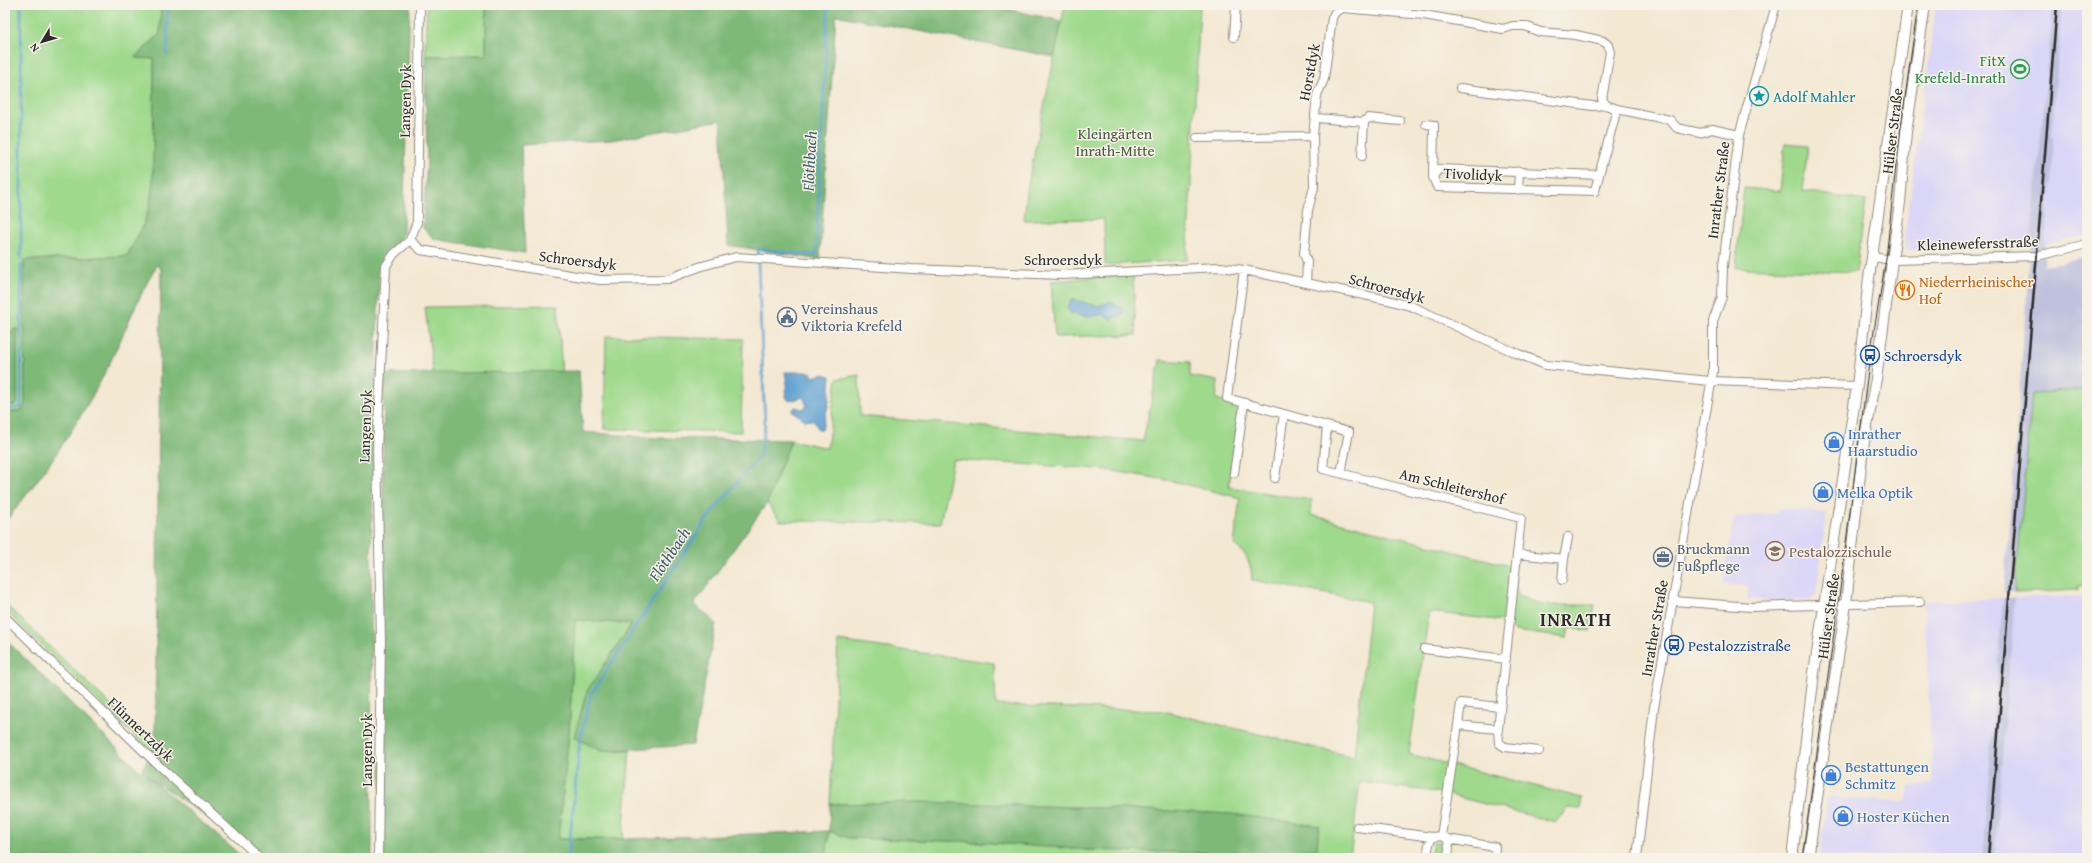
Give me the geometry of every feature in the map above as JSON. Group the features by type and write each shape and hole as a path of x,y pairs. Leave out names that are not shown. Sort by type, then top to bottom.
{"street":[{"name":"Langen Dyk","path":"378,858 381,640 377,448 386,266 394,254 410,240 417,222 420,5"},
{"path":"1234,38 1236,5"},
{"name":"Inrather Straße","path":"1637,858 1654,708 1674,601 1712,372 1713,321 1722,297 1723,266 1739,135 1776,5"},
{"name":"Hülser Straße","path":"1792,858 1814,673 1857,386 1872,257 1908,5"},
{"name":"Hülser Straße","path":"1808,858 1846,604 1864,447 1876,379 1893,260 1906,132 1925,5"},
{"name":"Horstdyk","path":"1306,283 1307,262 1304,254 1308,210 1314,187 1313,136 1316,118 1317,95 1324,78 1332,18 1335,12 1343,8 1350,8 1424,15 1503,29 1513,26 1525,26 1540,32 1576,35 1603,41 1608,45 1610,52 1602,99 1606,104"},
{"path":"1460,88 1593,106 1606,104 1617,109 1670,120 1677,128 1700,132 1712,129 1739,135"},
{"name":"Tivolidyk","path":"1426,124 1434,126 1433,177 1437,187 1595,191 1617,109"},
{"name":"Horstdyk","path":"1316,118 1364,122 1368,118 1400,121"},
{"path":"1362,156 1364,122"},
{"path":"1197,138 1313,136"},
{"name":"Tivolidyk","path":"1433,177 1438,169 1599,175"},
{"name":"Tivolidyk","path":"1518,190 1519,171"},
{"name":"Schroersdyk","path":"410,240 420,250 600,280 667,278 702,266 736,257 912,268 1062,275 1219,267 1244,270 1413,307 1546,365 1710,381"},
{"name":"Kleinewefersstraße","path":"1893,260 2037,256 2087,244"},
{"path":"1872,257 1893,260"},
{"path":"1244,270 1227,398 1244,404 1349,432 1341,473"},
{"path":"1710,381 1857,386"},
{"path":"1234,473 1244,404"},
{"path":"1275,478 1284,414"},
{"name":"Am Schleitershof","path":"1327,426 1323,469 1521,518 1500,707 1498,729 1499,743 1505,747 1539,751"},
{"path":"1562,580 1568,537"},
{"path":"1518,554 1564,558"},
{"path":"1674,601 1751,607 1920,602"},
{"name":"Flünnertzdyk","path":"5,617 159,766 260,858"},
{"path":"1424,649 1506,659"},
{"path":"1448,858 1449,848 1444,837 1461,703 1500,707"},
{"path":"1458,725 1498,729"},
{"path":"1357,827 1432,837 1444,837 1495,847 1494,858"},
{"path":"1427,858 1428,844 1432,837"}],"shaded area":[{"path":"1936,5 2053,5 2031,240 2004,241 1998,248 1910,250 1905,248 1904,242"},
{"path":"2053,5 2062,5 2052,137 2054,138 2052,182 2049,191 2044,266 2087,256 2087,389 2032,394 2015,593 2004,592 2031,240"},
{"path":"2062,5 2087,5 2087,235 2045,245 2049,191 2052,182 2052,138"},
{"name":"Pestalozzischule","path":"1779,508 1827,513 1816,596 1810,601 1747,599 1749,587 1723,584 1734,517 1778,513"},
{"path":"2087,596 2087,858 1994,858 2015,598"},
{"path":"2003,598 1982,858 1819,858 1828,796 1880,801 1907,801 1909,785 1933,784 1924,601"},
{"path":"2003,598 2015,598 1994,858 1982,858"}],"green space":[{"path":"5,5 161,5 160,34 135,57 154,59 153,182 150,205 143,228 127,256 24,260 25,404 22,410 5,414 5,407 17,404 17,328 5,335"},
{"path":"161,5 410,5 403,235 379,273 371,550 372,858 266,858 146,775 244,858 5,858 5,639 141,772 151,752 157,749 157,735 155,735 161,270 158,264 142,292 108,367 90,401 56,454 5,522 5,414 22,410 25,404 24,260 127,256 142,228 150,205 153,182 154,59 135,58 160,34"},
{"path":"427,5 486,5 486,55 425,56"},
{"path":"486,5 988,5 1062,21 1054,57 836,15 820,253 821,260 728,245 721,120 611,140 521,145 525,253 434,239 423,228 427,159 425,56 486,55"},
{"name":"Kleingärten Inrath-Mitte","path":"1065,5 1200,5 1187,260 1105,265 1104,219 1024,220 1028,184"},
{"path":"1785,143 1808,145 1803,191 1866,201 1856,272 1736,268 1744,188 1780,191"},
{"path":"1133,274 1136,335 1055,337 1051,281"},
{"path":"558,305 562,379 434,382 425,307"},
{"path":"17,328 17,404 5,407 5,335"},
{"path":"606,336 743,339 741,432 604,429"},
{"path":"1160,360 1190,362 1190,376 1218,381 1216,399 1240,405 1229,487 1312,500 1311,515 1511,566 1518,596 1542,605 1595,605 1590,631 1569,628 1567,638 1515,631 1504,621 1429,612 1409,754 1582,798 1580,809 1569,808 1555,822 1442,793 1360,782 1350,858 1316,858 1319,826 1132,809 919,802 830,804 838,641 994,663 996,705 1163,711 1354,757 1370,602 1252,580 1248,560 1242,551 1234,545 1240,498 1173,481 1101,469 953,460 940,523 780,521 767,503 791,440 827,448 837,379 859,375 860,416 1143,441"},
{"path":"579,371 583,432 655,438 791,440 767,503 694,604 716,623 693,745 601,751 574,737 587,691 632,624 575,620 569,734 558,839 623,839 829,831 826,858 380,858 384,374"},
{"path":"2087,389 2087,585 2078,586 2078,590 2015,593 2032,394"},
{"path":"5,604 157,749 151,752 5,610"},
{"path":"575,620 632,624 587,691 601,751 630,750 623,839 558,839 569,734"},
{"path":"919,802 1232,814 1319,826 1316,858 1271,858 1208,853 1088,850 980,842 848,838 829,831 830,804"},
{"path":"829,831 848,838 980,842 1088,850 1208,853 1271,858 826,858"},
{"path":"1433,843 1444,843 1447,845 1446,858 1430,858"}],"water":[{"path":"1072,299 1097,306 1110,302 1123,308 1124,314 1111,319 1101,314 1089,317 1077,315 1069,312 1067,307"},
{"path":"785,372 811,372 813,377 822,374 831,376 829,402 822,430 819,430 814,421 805,420 792,411 795,407 803,409 807,406 803,397 790,401 785,397 787,384"}],"waterway":[{"path":"21,5 21,259"},
{"path":"167,55 168,5"},
{"name":"Flöthbach","path":"758,255 758,249 816,255 828,5"},
{"name":"Flöthbach","path":"568,858 580,739 591,694 709,516 760,455 765,425 758,262"},
{"path":"5,410 21,407 21,265"}],"tram line":[{"path":"1802,858 1838,605 1870,355 1886,259 1897,155 1918,5"}],"railway":[{"path":"1988,858 2057,5"}],"place":[{"name":"FitX Krefeld-Inrath","path":"2020,69"},
{"name":"Adolf Mahler","path":"1759,96"},
{"name":"Niederrheinischer Hof","path":"1905,290"},
{"name":"Vereinshaus Viktoria Krefeld","path":"787,317"},
{"name":"Schroersdyk","path":"1870,355"},
{"name":"Inrather Haarstudio","path":"1834,442"},
{"name":"Melka Optik","path":"1823,492"},
{"name":"Pestalozzischule","path":"1775,551"},
{"name":"Bruckmann Fußpflege","path":"1663,557"},
{"name":"Pestalozzistraße","path":"1674,645"},
{"name":"Bestattungen Schmitz","path":"1831,775"},
{"name":"Hoster Küchen","path":"1843,816"}],"district":[{"name":"INRATH","path":"1576,619"}]}
